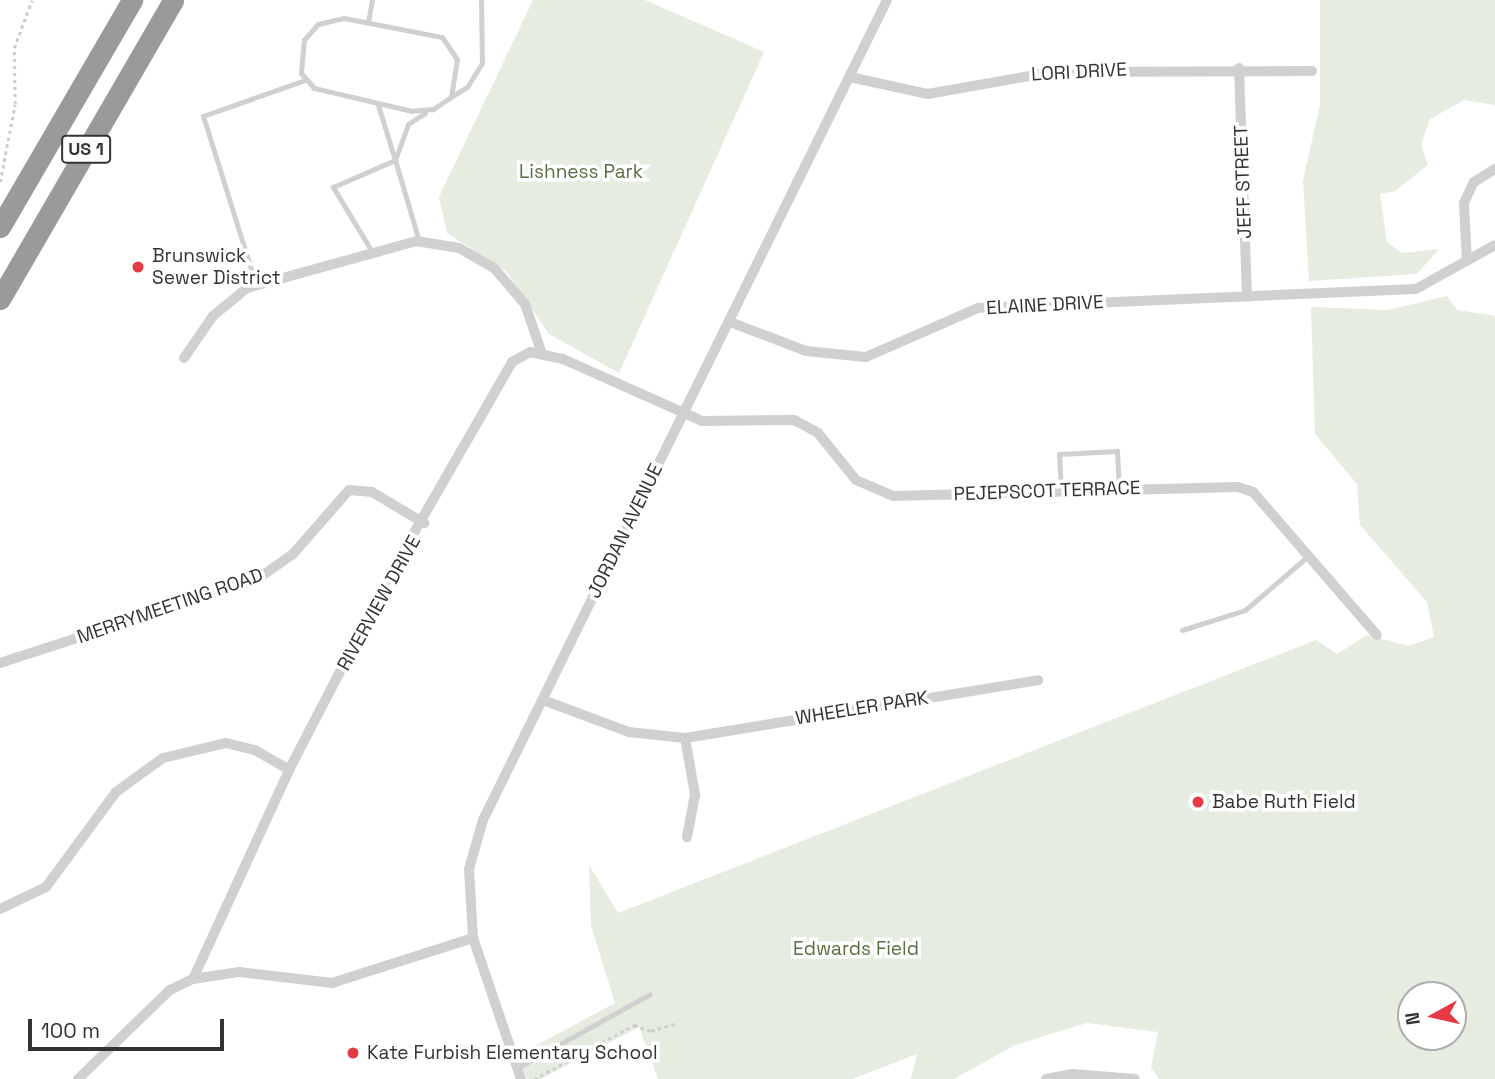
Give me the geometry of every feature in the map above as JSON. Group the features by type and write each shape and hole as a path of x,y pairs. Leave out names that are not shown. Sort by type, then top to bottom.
{"highway":[{"name":"US 1","path":"0,227 132,0"},
{"name":"US 1","path":"0,299 173,0"}],"street":[{"name":"JORDAN AVENUE","path":"519,1074 472,938 471,857 543,699 887,0"},
{"name":"LORI DRIVE","path":"850,77 883,88 945,94 1052,72 1239,68 1311,71"},
{"name":"JEFF STREET","path":"1239,68 1247,296"},
{"path":"1467,261 1464,203 1474,182 1495,169"},
{"path":"184,358 225,303 256,285 371,250 419,241 459,248 494,268 524,304 541,351 682,415"},
{"name":"ELAINE DRIVE","path":"730,322 806,351 850,358 881,353 947,317 978,308 1416,289 1495,245"},
{"name":"RIVERVIEW DRIVE","path":"193,979 289,770 396,564 424,523 512,362 541,351"},
{"name":"PEJEPSCOT TERRACE","path":"682,415 702,421 794,419 818,433 856,480 893,496 1238,486 1253,492 1377,635"},
{"name":"MERRYMEETING ROAD","path":"0,663 256,580 293,554 349,490 372,492 424,523"},
{"name":"WHEELER PARK","path":"543,699 629,732 685,738 1038,680"},
{"path":"685,738 695,795 687,837"},
{"path":"0,909 46,887 116,792 163,758 226,743 255,750 289,770"},
{"path":"78,1079 170,990 193,979 239,972 332,983 472,938"},
{"path":"1046,1079 1072,1074 1135,1079"}],"lane":[{"path":"368,22 372,0"},
{"path":"371,250 334,187 395,160 408,124 467,87 482,63 481,0"},
{"path":"433,109 378,105 326,94 305,80 299,54 309,31 337,18 442,37 457,59 451,97"},
{"path":"256,285 204,116 305,80"},
{"path":"378,105 419,241"},
{"path":"1061,491 1059,454 1117,451 1119,489"},
{"path":"1182,630 1245,610 1308,556"},
{"path":"519,1074 650,994"}],"path":[{"path":"0,182 14,116 14,48 32,0"},
{"path":"534,1079 634,1025 651,1031 677,1023"}],"green space":[{"name":"Lishness Park","path":"533,0 645,0 764,52 619,373 549,334 506,271 447,233 439,197"},
{"path":"1320,0 1495,0 1495,105 1464,100 1430,119 1421,145 1428,165 1395,191 1380,194 1387,242 1401,253 1439,249 1417,274 1309,281 1303,181 1320,104"},
{"name":"Edwards Field","path":"1447,296 1457,310 1495,316 1495,1079 1159,1079 1151,1068 1158,1032 1087,1023 1015,1045 954,1079 911,1079 917,1054 852,1079 658,1079 639,1027 541,1079 527,1079 518,1055 615,1003 591,926 589,865 618,913 1316,640 1337,654 1367,635 1408,646 1434,637 1427,602 1360,525 1357,484 1315,434 1311,307 1387,310"}],"place":[{"name":"Brunswick Sewer District","path":"138,267"},
{"name":"Babe Ruth Field","path":"1198,802"},
{"name":"Kate Furbish Elementary School","path":"353,1053"}]}
